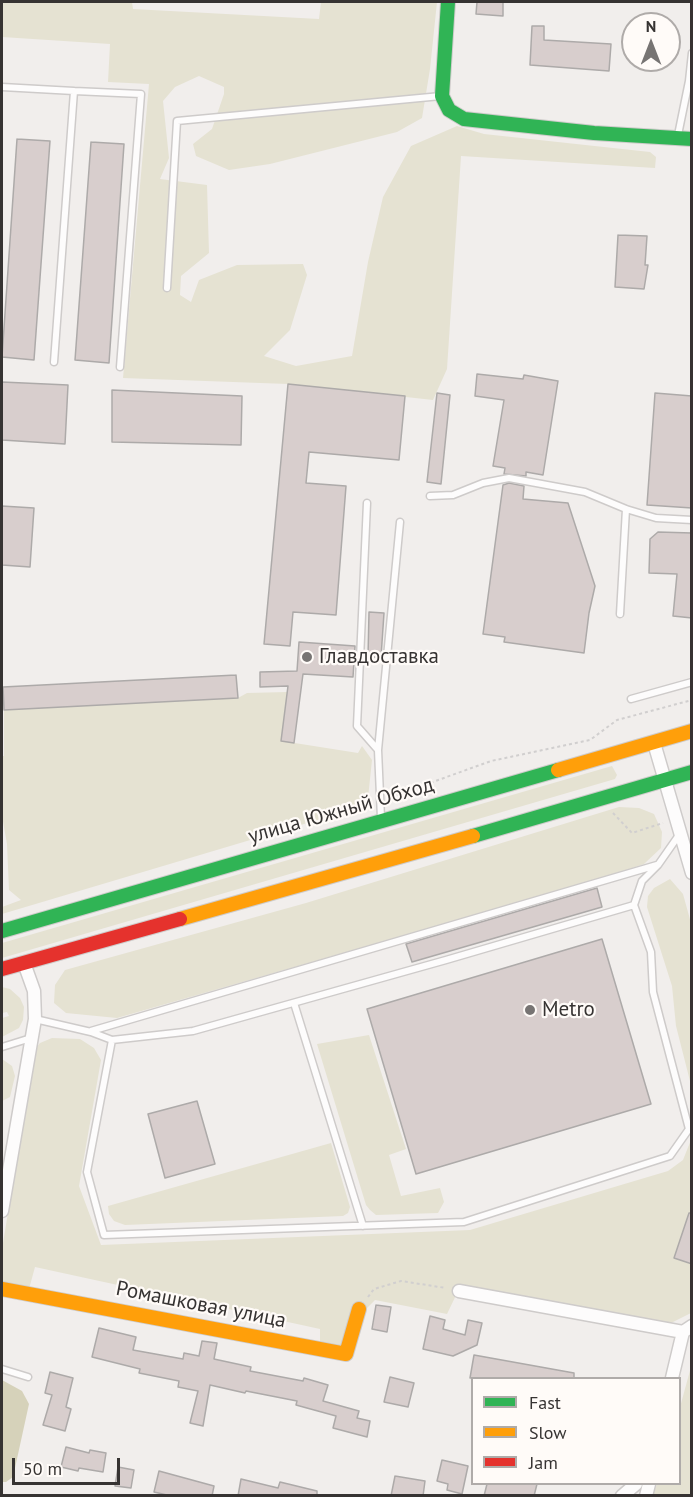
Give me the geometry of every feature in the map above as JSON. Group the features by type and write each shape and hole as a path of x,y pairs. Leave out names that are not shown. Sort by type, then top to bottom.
{"main road":[{"path":"448,2 442,96 449,110 464,119 594,133 692,139"},
{"name":"улица Южный Обход","path":"2,932 692,731"},
{"path":"2,969 419,852 692,772"},
{"name":"Ромашковая улица","path":"2,1288 346,1354 359,1309"}],"street":[{"path":"654,743 692,873"},
{"path":"2,1211 35,1019 34,991 24,963"},
{"path":"459,1292 687,1329 672,1377"},
{"path":"622,1496 635,1485"}],"lane":[{"path":"677,139 689,81 692,53"},
{"path":"2,87 141,94 120,367"},
{"path":"54,362 74,91"},
{"path":"167,288 177,122 442,96"},
{"path":"430,496 453,495 483,483 508,478 585,492 626,509 656,518 692,520"},
{"path":"367,503 357,726 378,750"},
{"path":"620,614 626,509"},
{"path":"382,822 378,750 400,522"},
{"path":"631,699 692,682"},
{"path":"112,1040 87,1172 104,1235 464,1222 670,1155 689,1129 653,992 651,952 634,905 642,881 658,865 681,833"},
{"path":"91,1032 658,865"},
{"path":"35,1019 91,1032 112,1040 193,1031 634,905"},
{"path":"294,1003 363,1227"},
{"path":"2,1047 31,1038"},
{"path":"2,1369 28,1377"}],"path":[{"path":"381,801 491,761 590,740 618,720 692,700"},
{"path":"359,1309 374,1288 400,1281 433,1285 459,1292"}],"shaded area":[{"path":"2,2 132,2 133,9 319,19 321,2 437,2 422,118 397,132 270,164 229,170 196,156 193,144 212,129 224,94 224,87 199,76 175,87 163,101 169,158 160,179 207,185 209,253 181,276 180,295 191,302 199,280 237,265 303,264 307,275 290,330 264,356 296,366 352,356 368,262 383,197 411,146 457,126 484,134 650,152 656,157 655,168 461,156 447,369 433,400 288,384 123,378 149,84 108,82 110,44 2,37"},
{"path":"287,692 282,741 358,753 362,746 372,760 368,798 361,807 2,914 2,907 21,900 9,890 7,844 2,816 4,710 238,698 247,693"},
{"path":"612,766 617,775 615,779 2,958 2,943"},
{"path":"619,807 639,808 654,814 662,832 661,848 644,864 594,881 117,1018 66,1013 54,1003 55,985 65,970 306,903"},
{"path":"670,879 683,894 691,923 691,1085 676,1026 672,986 647,907 648,896 654,888"},
{"path":"2,987 10,989 20,998 24,1007 23,1020 19,1028 2,1037 2,1018 9,1016 7,1012 2,1013"},
{"path":"369,1035 406,1149 389,1155 401,1196 440,1188 444,1202 438,1213 376,1215 366,1205 317,1044"},
{"path":"52,1038 80,1039 94,1048 101,1060 79,1186 101,1245 470,1230 668,1171 683,1160 691,1140 691,1224 674,1258 691,1264 691,1313 669,1324 460,1287 447,1314 375,1300 366,1309 341,1347 320,1343 320,1329 35,1267 29,1289 4,1284 2,1249 35,1049 40,1043"},
{"path":"2,1059 12,1066 15,1076 10,1097 2,1101"},
{"path":"331,1143 350,1207 348,1213 343,1216 125,1225 114,1221 109,1214 108,1206"},
{"path":"691,1367 691,1495 653,1495 657,1485 681,1485 681,1403"},
{"path":"2,1380 22,1391 29,1404 13,1477 6,1482 2,1482"}],"building":[{"path":"477,2 503,2 503,16 476,14"},
{"path":"532,26 544,26 544,40 611,44 609,71 530,65"},
{"path":"17,139 50,141 34,360 2,357"},
{"path":"91,142 124,144 109,363 75,360"},
{"path":"618,235 647,236 645,265 648,265 644,289 615,287"},
{"path":"477,374 523,379 524,375 558,381 543,475 526,472 526,476 504,474 505,468 493,466 504,400 475,396"},
{"path":"2,382 68,385 65,444 2,440"},
{"path":"288,384 405,396 399,460 309,452 306,483 346,486 336,615 293,612 290,646 264,644"},
{"path":"112,390 242,396 241,445 112,442"},
{"path":"437,393 450,395 441,484 427,482"},
{"path":"655,393 692,396 692,508 647,505"},
{"path":"509,483 524,486 523,499 568,503 595,586 584,653 504,642 505,637 483,634 503,485"},
{"path":"2,506 34,508 30,567 2,565"},
{"path":"658,532 692,533 692,618 673,616 677,574 649,573 650,539"},
{"path":"369,612 384,613 381,657 368,657"},
{"path":"299,642 355,646 353,677 303,674 294,743 281,741 288,686 260,687 260,672 297,671"},
{"path":"236,675 238,698 4,710 3,687"},
{"path":"597,888 602,907 412,962 406,944"},
{"path":"602,939 651,1104 416,1174 367,1009"},
{"path":"197,1101 215,1164 165,1178 148,1114"},
{"path":"689,1213 692,1213 692,1264 674,1258"},
{"path":"376,1305 391,1307 387,1332 372,1329"},
{"path":"430,1316 445,1320 443,1329 465,1335 468,1320 482,1323 477,1345 453,1356 423,1349"},
{"path":"99,1328 136,1337 133,1350 183,1359 184,1353 199,1356 202,1341 217,1343 214,1359 251,1367 250,1371 303,1381 304,1378 328,1385 323,1401 359,1411 357,1418 370,1421 367,1437 333,1428 336,1416 296,1405 297,1401 210,1385 203,1426 190,1423 198,1391 178,1387 179,1381 139,1373 140,1369 92,1357"},
{"path":"474,1355 574,1373 574,1377 470,1378"},
{"path":"50,1372 73,1378 66,1407 71,1409 65,1431 43,1425 52,1395 45,1393"},
{"path":"390,1377 414,1383 408,1407 384,1402"},
{"path":"66,1447 89,1453 90,1450 106,1453 103,1472 79,1468 78,1471 61,1467"},
{"path":"442,1460 468,1466 462,1494 447,1490 448,1484 437,1481"},
{"path":"118,1467 134,1470 131,1488 115,1486"},
{"path":"159,1471 214,1486 212,1496 171,1496 154,1492"},
{"path":"395,1476 425,1481 423,1496 391,1496"},
{"path":"241,1479 278,1488 280,1482 317,1491 317,1496 238,1496"},
{"path":"487,1485 537,1485 534,1496 484,1496"}],"traffic: fast":[{"path":"448,2 442,96 449,110 464,119 594,133 692,139"},
{"path":"2,931 558,770"},
{"path":"473,836 692,772"}],"traffic: slow":[{"path":"558,770 692,731"},
{"path":"180,919 473,836"},
{"path":"2,1289 346,1354 359,1309"}],"traffic: jam":[{"path":"2,969 180,919"}],"place":[{"name":"Главдоставка","path":"307,657"},
{"name":"Metro","path":"530,1010"}]}
